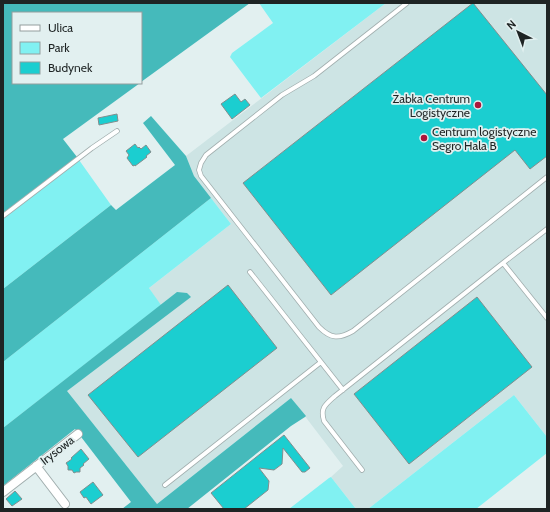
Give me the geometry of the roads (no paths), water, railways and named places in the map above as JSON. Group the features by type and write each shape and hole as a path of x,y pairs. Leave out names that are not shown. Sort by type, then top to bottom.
{"street":[{"name":"Irysowa","path":"3,492 78,434"},
{"name":"Irysowa","path":"36,466 65,504"}],"lane":[{"path":"406,3 314,76 282,95 206,155 199,170 200,176 319,327 325,333 334,336 344,336 353,331 547,177"},
{"path":"3,216 92,148 117,132"},
{"path":"362,470 326,425 322,412 324,407 343,390 547,228"},
{"path":"503,263 547,318"},
{"path":"250,272 343,390"},
{"path":"165,485 321,362"}],"place":[{"name":"Żabka Centrum Logistyczne","path":"478,105"},
{"name":"Centrum logistyczne Segro Hala B","path":"424,138"}]}
